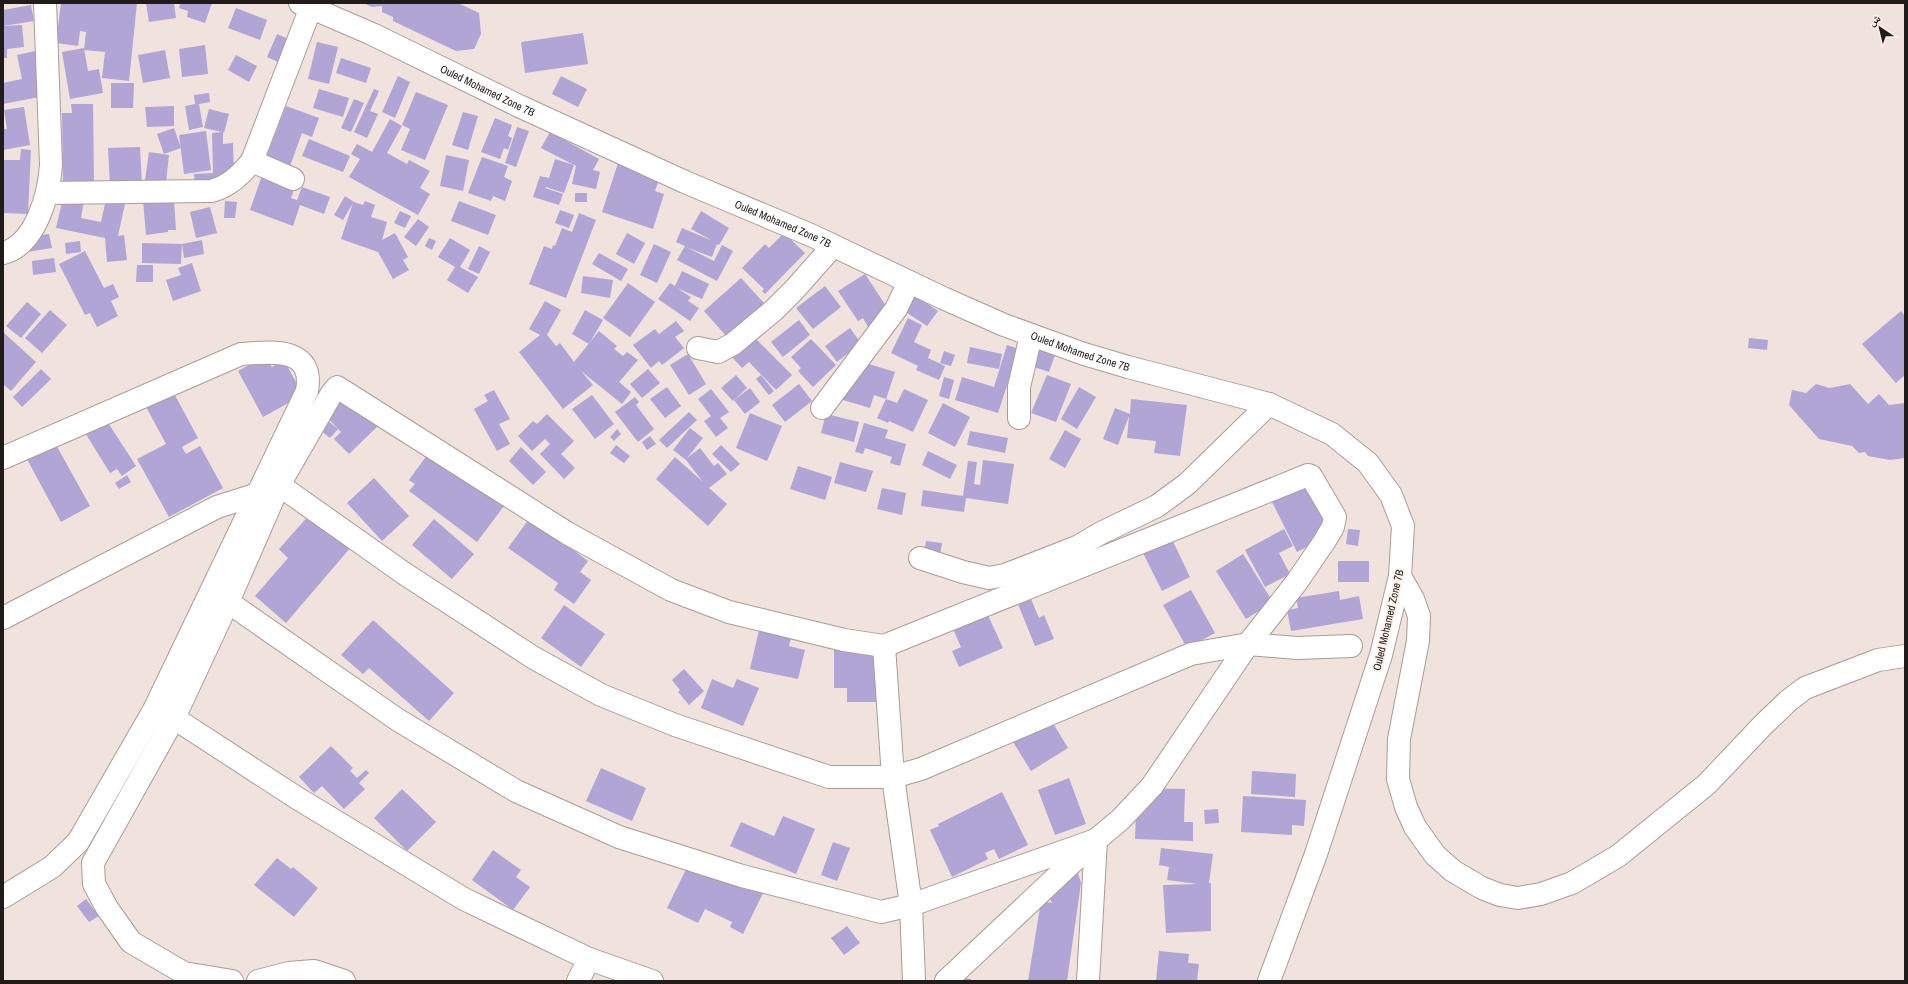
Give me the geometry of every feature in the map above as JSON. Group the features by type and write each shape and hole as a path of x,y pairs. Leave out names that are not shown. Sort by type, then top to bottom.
{"street":[{"path":"3,253 14,248 33,228 47,193 51,165 45,3"},
{"path":"47,193 211,191 220,189 232,182 252,161 305,5"},
{"name":"Ouled Mohamed Zone 7B","path":"305,5 372,34 519,106 671,176 833,246 1004,325 1128,367 1269,404 1332,434 1368,463 1391,496 1403,526 1400,576 1381,655 1316,854 1270,979"},
{"path":"252,161 293,179"},
{"path":"698,348 718,352 733,344 779,305 833,246"},
{"path":"822,408 896,309 909,282"},
{"path":"1019,418 1019,387 1031,335"},
{"path":"3,458 241,354 271,352 291,354 302,363 309,380 307,391 154,710 78,842 52,867 3,897"},
{"path":"232,981 184,973 131,942 107,908 94,884 93,863 174,718 228,602 279,485 332,393 338,386 566,533 671,590 729,612 844,640 884,646 1308,475 1313,478 1335,517 1333,527 1296,583 1248,644 1152,786 1121,819 1096,840 946,981"},
{"path":"920,558 963,572 989,578 1005,575 1077,547 1101,533 1157,506 1187,484 1269,404"},
{"path":"279,485 405,574 495,633 534,658 601,695 675,725 829,777 893,776 921,769 1191,654 1248,644 1297,648 1351,646"},
{"path":"3,618 218,507 258,494"},
{"path":"1400,576 1413,599 1419,616 1418,641 1398,739 1398,779 1406,807 1415,827 1435,855 1453,871 1482,888 1500,895 1518,898 1542,894 1572,883 1618,856 1707,784 1762,726 1788,701 1805,688 1878,660 1905,656"},
{"path":"228,602 398,720 516,791 619,837 742,876 881,912 911,905 1096,840"},
{"path":"884,646 893,776 911,905 914,981"},
{"path":"174,718 297,798 464,898 589,959 652,981"},
{"path":"1088,981 1096,840"},
{"path":"578,981 589,959"},
{"path":"258,981 289,973 314,971 344,981"}],"building":[{"path":"61,3 137,3 129,81 102,78 105,52 84,50 86,32 80,31 78,46 56,43"},
{"path":"146,3 174,3 176,18 149,22"},
{"path":"180,3 212,3 205,23 187,17 188,11 179,8"},
{"path":"363,3 458,3 479,13 481,34 474,49 456,51 393,21 393,17 382,12 382,6 372,7"},
{"path":"31,5 34,21 3,26 3,10"},
{"path":"236,8 267,20 260,40 228,28"},
{"path":"22,25 24,47 7,49 7,58 3,58 3,26"},
{"path":"583,33 588,64 525,73 521,42"},
{"path":"277,34 295,42 285,65 267,57"},
{"path":"317,42 338,47 329,84 308,79"},
{"path":"205,45 208,74 182,77 179,49"},
{"path":"84,48 88,71 99,69 103,93 70,99 62,52"},
{"path":"165,50 170,78 143,83 138,55"},
{"path":"35,51 44,96 3,104 3,83 22,79 17,55"},
{"path":"236,55 257,66 249,82 228,70"},
{"path":"341,58 371,68 366,83 336,73"},
{"path":"398,76 410,82 395,118 382,112"},
{"path":"561,76 587,89 578,107 552,94"},
{"path":"111,83 134,83 133,108 111,108"},
{"path":"319,89 349,98 343,117 313,108"},
{"path":"374,89 379,91 370,111 378,114 367,138 354,132"},
{"path":"416,92 448,105 425,160 401,150 410,129 402,125"},
{"path":"209,93 210,102 199,104 203,127 189,130 185,106 195,104 194,95"},
{"path":"354,99 364,103 351,132 341,128"},
{"path":"71,104 93,104 94,185 63,186 62,113 72,113"},
{"path":"174,106 174,126 147,127 145,107"},
{"path":"286,106 319,118 312,137 302,133 290,166 266,158"},
{"path":"24,107 30,145 3,150 3,129 7,129 4,110"},
{"path":"209,109 229,114 224,133 223,132 223,144 233,143 234,177 195,187 194,174 213,173 212,133 222,132 204,128"},
{"path":"463,112 478,116 468,150 452,145"},
{"path":"495,118 512,125 508,136 512,138 508,150 504,148 500,159 481,152"},
{"path":"390,119 402,126 387,153 407,164 409,160 430,171 420,188 430,194 418,215 349,177 360,159 351,154 357,144 372,152"},
{"path":"517,127 529,131 516,167 505,163"},
{"path":"174,128 181,148 164,154 157,134"},
{"path":"206,131 211,170 184,174 179,135"},
{"path":"550,132 599,159 593,170 600,172 596,189 572,184 576,166 541,148"},
{"path":"309,139 350,156 343,172 302,156"},
{"path":"140,147 142,185 110,186 108,148"},
{"path":"21,149 31,150 28,214 3,213 3,160 20,160"},
{"path":"149,152 169,155 166,183 145,180"},
{"path":"446,155 469,160 463,191 440,186"},
{"path":"482,157 508,166 504,177 512,181 505,201 493,196 491,201 468,193"},
{"path":"555,159 574,165 564,193 546,187 545,188 563,194 559,205 533,197 540,176 549,178"},
{"path":"618,163 660,177 655,191 664,194 653,229 602,212"},
{"path":"265,167 298,179 291,198 297,200 302,187 330,197 324,214 300,205 293,226 250,210"},
{"path":"173,186 176,230 168,230 168,232 146,235 142,189"},
{"path":"65,189 85,194 81,218 101,222 107,195 126,199 118,236 124,235 127,260 107,262 105,238 56,228"},
{"path":"575,193 587,193 587,202 575,202"},
{"path":"345,196 354,202 363,205 365,201 375,205 371,217 387,222 382,240 395,233 408,257 403,260 409,270 393,279 378,252 341,239 353,203 343,220 334,215"},
{"path":"225,201 237,202 235,218 224,218"},
{"path":"459,201 496,215 488,235 451,221"},
{"path":"210,207 217,233 196,238 190,212"},
{"path":"560,210 574,215 569,228 555,223"},
{"path":"400,211 411,216 405,228 394,223"},
{"path":"701,211 729,228 719,245 717,244 712,257 686,247 714,261 722,245 733,251 717,281 677,260 685,246 676,242 682,228 713,241 691,229"},
{"path":"579,213 596,220 566,298 529,284 544,246 552,249 553,245 555,246 562,228 572,232"},
{"path":"418,219 429,227 416,246 404,237"},
{"path":"627,233 645,243 634,264 616,254"},
{"path":"784,233 805,253 765,294 762,291 764,289 742,268 765,244 769,248"},
{"path":"49,234 52,248 27,252 25,237"},
{"path":"429,238 436,241 432,250 425,246"},
{"path":"450,238 470,250 460,267 478,277 468,293 447,280 455,267 438,257"},
{"path":"202,240 204,254 184,258 182,244"},
{"path":"80,241 81,252 66,254 65,243"},
{"path":"142,243 182,244 181,264 142,263"},
{"path":"654,244 671,252 657,283 640,275"},
{"path":"479,246 490,252 479,274 468,269"},
{"path":"85,251 104,288 113,284 119,297 111,301 118,316 97,327 90,313 85,315 59,264"},
{"path":"599,253 628,269 621,281 592,264"},
{"path":"54,258 56,272 33,275 32,261"},
{"path":"192,263 201,291 173,301 166,280 181,275 178,268"},
{"path":"137,265 153,265 153,282 136,282"},
{"path":"682,271 709,284 702,299 677,288 691,297 688,301 699,308 690,321 658,299 670,283 675,286"},
{"path":"865,274 890,312 868,327 863,318 858,321 838,291"},
{"path":"583,276 613,280 610,298 581,293"},
{"path":"741,278 764,303 727,337 704,311"},
{"path":"628,283 655,302 630,337 603,318"},
{"path":"825,286 841,307 813,329 796,308"},
{"path":"909,291 938,311 927,326 898,307"},
{"path":"545,301 561,310 547,335 556,346 560,343 574,362 599,331 617,346 614,349 623,356 627,352 638,360 619,382 631,392 622,404 581,371 593,385 563,409 519,352 540,335 529,329"},
{"path":"27,302 41,314 21,338 6,326"},
{"path":"50,310 67,325 42,353 25,338"},
{"path":"585,310 603,320 589,344 572,334"},
{"path":"1901,311 1905,316 1905,375 1896,383 1862,344"},
{"path":"908,318 922,325 914,342 931,350 928,358 945,366 939,380 916,370 918,366 891,353"},
{"path":"799,320 810,335 783,357 771,342"},
{"path":"676,321 684,331 675,337 684,348 662,365 659,361 651,368 633,345 655,329 659,334"},
{"path":"850,328 861,343 837,362 825,346"},
{"path":"3,332 36,362 11,391 3,384"},
{"path":"752,335 792,375 776,390 749,362 742,368 731,356"},
{"path":"1749,338 1768,340 1767,350 1748,348"},
{"path":"811,339 836,365 813,387 798,371 801,368 791,357"},
{"path":"1007,345 1019,349 998,413 955,400 962,377 994,387"},
{"path":"970,347 1002,354 999,369 967,363"},
{"path":"1035,347 1055,355 1049,372 1028,365"},
{"path":"944,351 955,355 951,366 940,363"},
{"path":"688,354 706,384 689,395 670,365"},
{"path":"265,356 272,367 284,360 303,395 263,417 238,371"},
{"path":"856,360 895,372 886,399 874,395 870,408 843,400"},
{"path":"41,369 51,379 22,407 13,397"},
{"path":"648,369 660,383 642,398 630,384"},
{"path":"736,375 747,388 733,401 721,388"},
{"path":"761,375 774,391 769,395 756,379"},
{"path":"1047,375 1071,384 1056,422 1031,413"},
{"path":"944,377 954,380 949,399 939,396"},
{"path":"345,384 382,422 349,454 334,439 341,432 319,409"},
{"path":"799,384 812,401 785,422 772,405"},
{"path":"1816,384 1830,388 1850,384 1868,404 1879,394 1889,405 1905,403 1905,458 1890,460 1868,456 1865,452 1859,453 1852,446 1819,439 1789,405 1792,390 1806,393"},
{"path":"170,386 198,438 182,447 186,454 200,446 223,488 169,517 137,459 166,444 143,401"},
{"path":"667,387 681,406 665,418 650,399"},
{"path":"1079,387 1096,397 1077,429 1061,419"},
{"path":"750,388 760,402 745,414 734,400"},
{"path":"711,389 729,412 720,418 728,428 716,437 704,421 711,416 698,399"},
{"path":"904,389 928,400 913,432 889,421 888,423 877,418 886,399 897,403"},
{"path":"494,390 510,419 499,424 510,444 497,451 474,409 488,401 484,395"},
{"path":"592,395 614,424 595,439 572,409"},
{"path":"635,397 639,402 636,405 654,429 638,442 615,412"},
{"path":"1131,399 1187,405 1180,456 1154,453 1156,441 1127,438 1129,416 1118,445 1103,439 1115,408 1130,414"},
{"path":"943,403 970,417 955,447 928,433"},
{"path":"689,412 697,420 667,448 659,440"},
{"path":"750,413 782,426 767,461 736,448"},
{"path":"547,414 574,441 561,454 575,468 564,479 540,454 550,444 545,439 532,451 518,436 533,421 537,424"},
{"path":"826,414 859,422 854,442 821,433"},
{"path":"322,416 338,429 330,438 314,425"},
{"path":"105,418 136,466 122,476 117,469 110,473 84,431"},
{"path":"864,423 888,430 885,438 906,444 900,466 890,463 892,457 865,448 863,454 855,452"},
{"path":"690,428 703,438 687,458 700,448 714,466 718,463 727,474 709,488 727,504 708,526 656,479 675,457 703,482 686,460 673,450"},
{"path":"617,429 621,434 614,441 610,437"},
{"path":"1065,430 1081,439 1065,468 1049,459"},
{"path":"970,431 1008,438 1005,453 967,445"},
{"path":"50,434 90,506 61,522 22,450"},
{"path":"650,436 656,444 647,450 642,442"},
{"path":"616,445 630,456 624,463 610,453"},
{"path":"721,445 740,464 731,472 712,454"},
{"path":"521,447 546,472 533,485 509,461"},
{"path":"430,451 504,506 477,542 409,491 415,484 409,480"},
{"path":"928,451 957,465 950,479 922,465"},
{"path":"983,460 1014,464 1008,504 966,498 964,512 921,506 923,490 963,496 968,461 977,462 974,484 980,485"},
{"path":"840,462 873,471 866,492 834,483"},
{"path":"798,466 832,477 825,500 790,489"},
{"path":"127,475 131,482 119,489 115,483"},
{"path":"1303,477 1332,534 1297,552 1271,500"},
{"path":"374,478 409,516 382,541 347,503"},
{"path":"882,488 906,493 902,515 877,509"},
{"path":"311,513 351,547 286,623 255,596 288,558 279,549"},
{"path":"434,519 474,554 452,579 412,545"},
{"path":"529,519 571,541 568,546 588,561 580,572 591,580 574,604 554,590 558,583 508,548"},
{"path":"1284,529 1293,546 1279,553 1290,574 1265,587 1245,550"},
{"path":"1348,529 1360,530 1358,546 1346,544"},
{"path":"1169,533 1190,577 1162,591 1140,547"},
{"path":"926,541 942,543 940,556 924,554"},
{"path":"1243,554 1273,602 1246,619 1216,571"},
{"path":"1338,561 1369,561 1369,582 1338,582"},
{"path":"1191,590 1215,633 1187,648 1163,605"},
{"path":"1339,591 1340,600 1359,596 1363,619 1291,631 1287,610 1298,608 1296,598"},
{"path":"1031,599 1039,618 1044,615 1054,639 1035,646 1018,604"},
{"path":"564,605 605,634 581,667 541,638"},
{"path":"987,613 1003,648 959,667 952,651 961,647 953,629"},
{"path":"373,620 454,693 429,721 369,668 363,674 341,655"},
{"path":"759,630 791,638 789,646 805,650 798,679 750,669"},
{"path":"834,648 878,648 878,702 847,702 847,688 834,688"},
{"path":"684,669 704,691 689,705 678,692 680,690 672,680"},
{"path":"712,679 733,688 737,679 759,688 743,726 701,708"},
{"path":"1050,718 1068,748 1031,771 1013,742"},
{"path":"331,746 353,768 350,771 357,778 366,770 369,773 359,783 365,789 344,809 322,786 314,793 299,777"},
{"path":"601,768 646,788 632,821 586,801"},
{"path":"1252,771 1296,774 1295,797 1251,794"},
{"path":"1069,778 1086,824 1055,835 1038,790"},
{"path":"1137,788 1185,789 1184,822 1193,822 1193,841 1135,839"},
{"path":"402,789 436,822 407,851 374,818"},
{"path":"1002,792 1028,845 999,859 994,849 985,853 988,859 952,877 930,830 939,826 938,824"},
{"path":"1243,796 1306,800 1304,826 1292,825 1292,835 1241,832"},
{"path":"1218,809 1219,823 1205,824 1204,810"},
{"path":"783,816 815,829 796,874 730,846 741,822 774,836"},
{"path":"833,842 850,848 837,881 821,875"},
{"path":"1161,848 1213,854 1209,883 1211,883 1211,931 1166,933 1163,885 1197,884 1167,880 1169,867 1159,865"},
{"path":"493,850 521,870 516,877 530,887 513,910 472,880"},
{"path":"692,857 715,876 735,886 741,874 766,887 743,934 730,927 732,922 705,909 698,923 667,908"},
{"path":"277,858 291,869 293,867 318,888 294,917 254,885"},
{"path":"1064,871 1078,873 1081,883 1067,981 1028,981 1041,901 1052,903 1049,896"},
{"path":"86,899 99,916 89,922 77,906"},
{"path":"847,926 860,943 844,955 831,938"},
{"path":"1159,951 1189,954 1188,963 1199,964 1197,981 1156,981"},
{"path":"951,977 971,979 971,981 940,981"}]}
